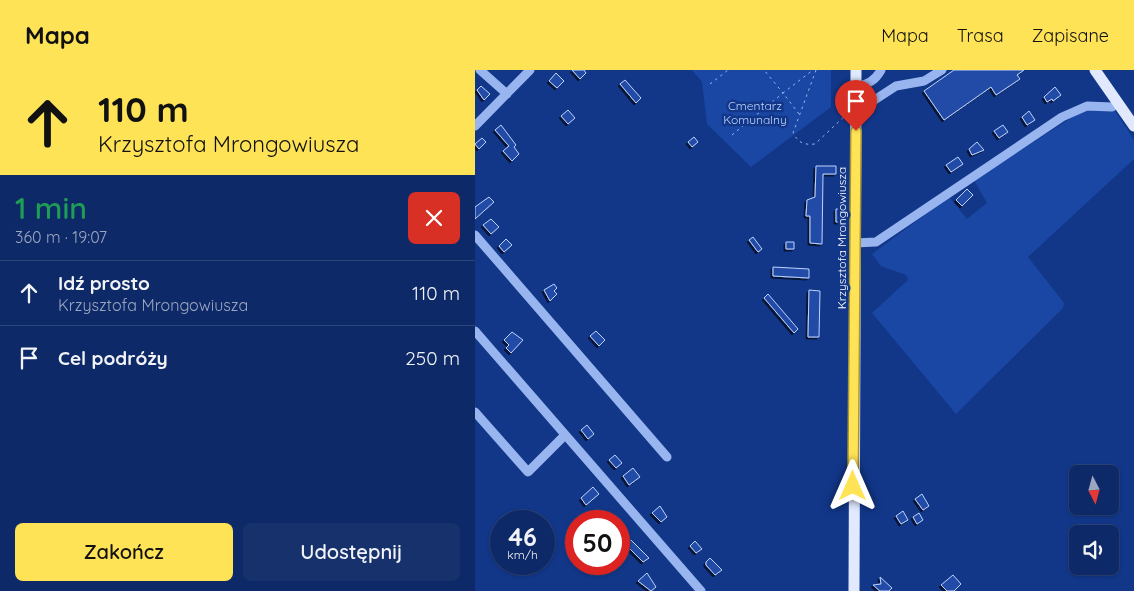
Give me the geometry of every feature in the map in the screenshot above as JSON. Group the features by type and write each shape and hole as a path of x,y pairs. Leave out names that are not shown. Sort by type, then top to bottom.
{"main road":[{"name":"Krzysztofa Mrongowiusza","path":"853,591 856,70"},
{"path":"1095,70 1134,126"}],"street":[{"path":"480,70 507,94"},
{"path":"475,126 530,70"},
{"path":"856,87 869,84 876,79 881,70"},
{"path":"856,110 896,86 924,81 942,70"},
{"path":"855,244 876,242 1062,117 1087,106 1112,107 1118,103"},
{"path":"475,235 667,457"},
{"path":"475,331 701,591"},
{"path":"475,412 528,472 565,435"}],"path":[{"path":"710,84 728,70"},
{"path":"763,70 799,115"},
{"path":"732,135 783,93 815,70"},
{"path":"815,70 793,133 798,141 805,145 815,144 843,117 856,110"}],"green space":[{"name":"Cmentarz Komunalny","path":"692,70 831,70 831,107 751,167 707,124 702,82"},
{"path":"1085,109 1115,111 1134,140 1134,159 1028,257 1064,303 1063,308 956,414 872,313 908,280 906,275 881,266 872,254 949,197 967,219 987,203 974,180"}],"building":[{"path":"572,70 584,70 586,73 580,79"},
{"path":"954,70 1024,70 1017,75 1020,79 996,95 991,87 944,120 924,91"},
{"path":"556,73 564,81 557,88 549,81"},
{"path":"625,80 641,98 636,103 620,84"},
{"path":"481,86 490,94 484,100 477,90"},
{"path":"1055,87 1061,95 1053,101 1052,99 1047,102 1044,97"},
{"path":"568,110 575,118 568,124 561,116"},
{"path":"1029,111 1035,120 1027,125 1022,117"},
{"path":"501,125 516,145 514,147 519,154 512,161 503,151 509,146 495,130"},
{"path":"1003,125 1008,132 999,138 994,131"},
{"path":"694,137 698,142 692,147 688,142"},
{"path":"482,138 486,142 479,149 475,144"},
{"path":"977,142 984,150 972,155 969,149"},
{"path":"958,157 963,164 951,172 946,165"},
{"path":"816,166 836,166 836,174 823,174 822,244 810,243 810,216 806,216 807,200 815,197"},
{"path":"967,189 973,195 962,206 956,200"},
{"path":"489,197 494,202 475,219 475,207"},
{"path":"847,208 846,222 836,222 836,209"},
{"path":"491,219 499,227 491,234 483,225"},
{"path":"753,237 762,249 758,252 749,240"},
{"path":"506,239 512,245 504,252 499,246"},
{"path":"786,242 794,242 794,249 786,249"},
{"path":"773,267 809,269 809,278 773,276"},
{"path":"554,284 557,288 554,291 557,294 550,301 544,290"},
{"path":"809,290 820,291 819,337 808,337"},
{"path":"768,294 798,329 794,333 764,298"},
{"path":"596,331 605,340 599,346 590,336"},
{"path":"512,332 523,340 511,353 506,348 509,345 504,340"},
{"path":"587,425 594,434 588,439 581,430"},
{"path":"615,455 622,463 616,468 609,460"},
{"path":"633,468 640,477 629,485 623,476"},
{"path":"593,487 599,494 586,505 581,498"},
{"path":"922,494 929,506 923,510 915,499"},
{"path":"660,506 667,517 661,522 652,513"},
{"path":"903,511 908,520 901,524 896,516"},
{"path":"919,513 923,520 917,524 913,517"},
{"path":"630,541 649,558 643,562 630,549"},
{"path":"695,541 702,549 696,553 690,546"},
{"path":"710,558 722,570 715,575 706,565"},
{"path":"647,573 656,587 651,591 638,581"},
{"path":"953,575 961,584 954,591 947,591 941,585"},
{"path":"880,577 892,588 889,591 880,591 873,585 881,584"}],"route":[{"path":"853,486 856,131"}]}
